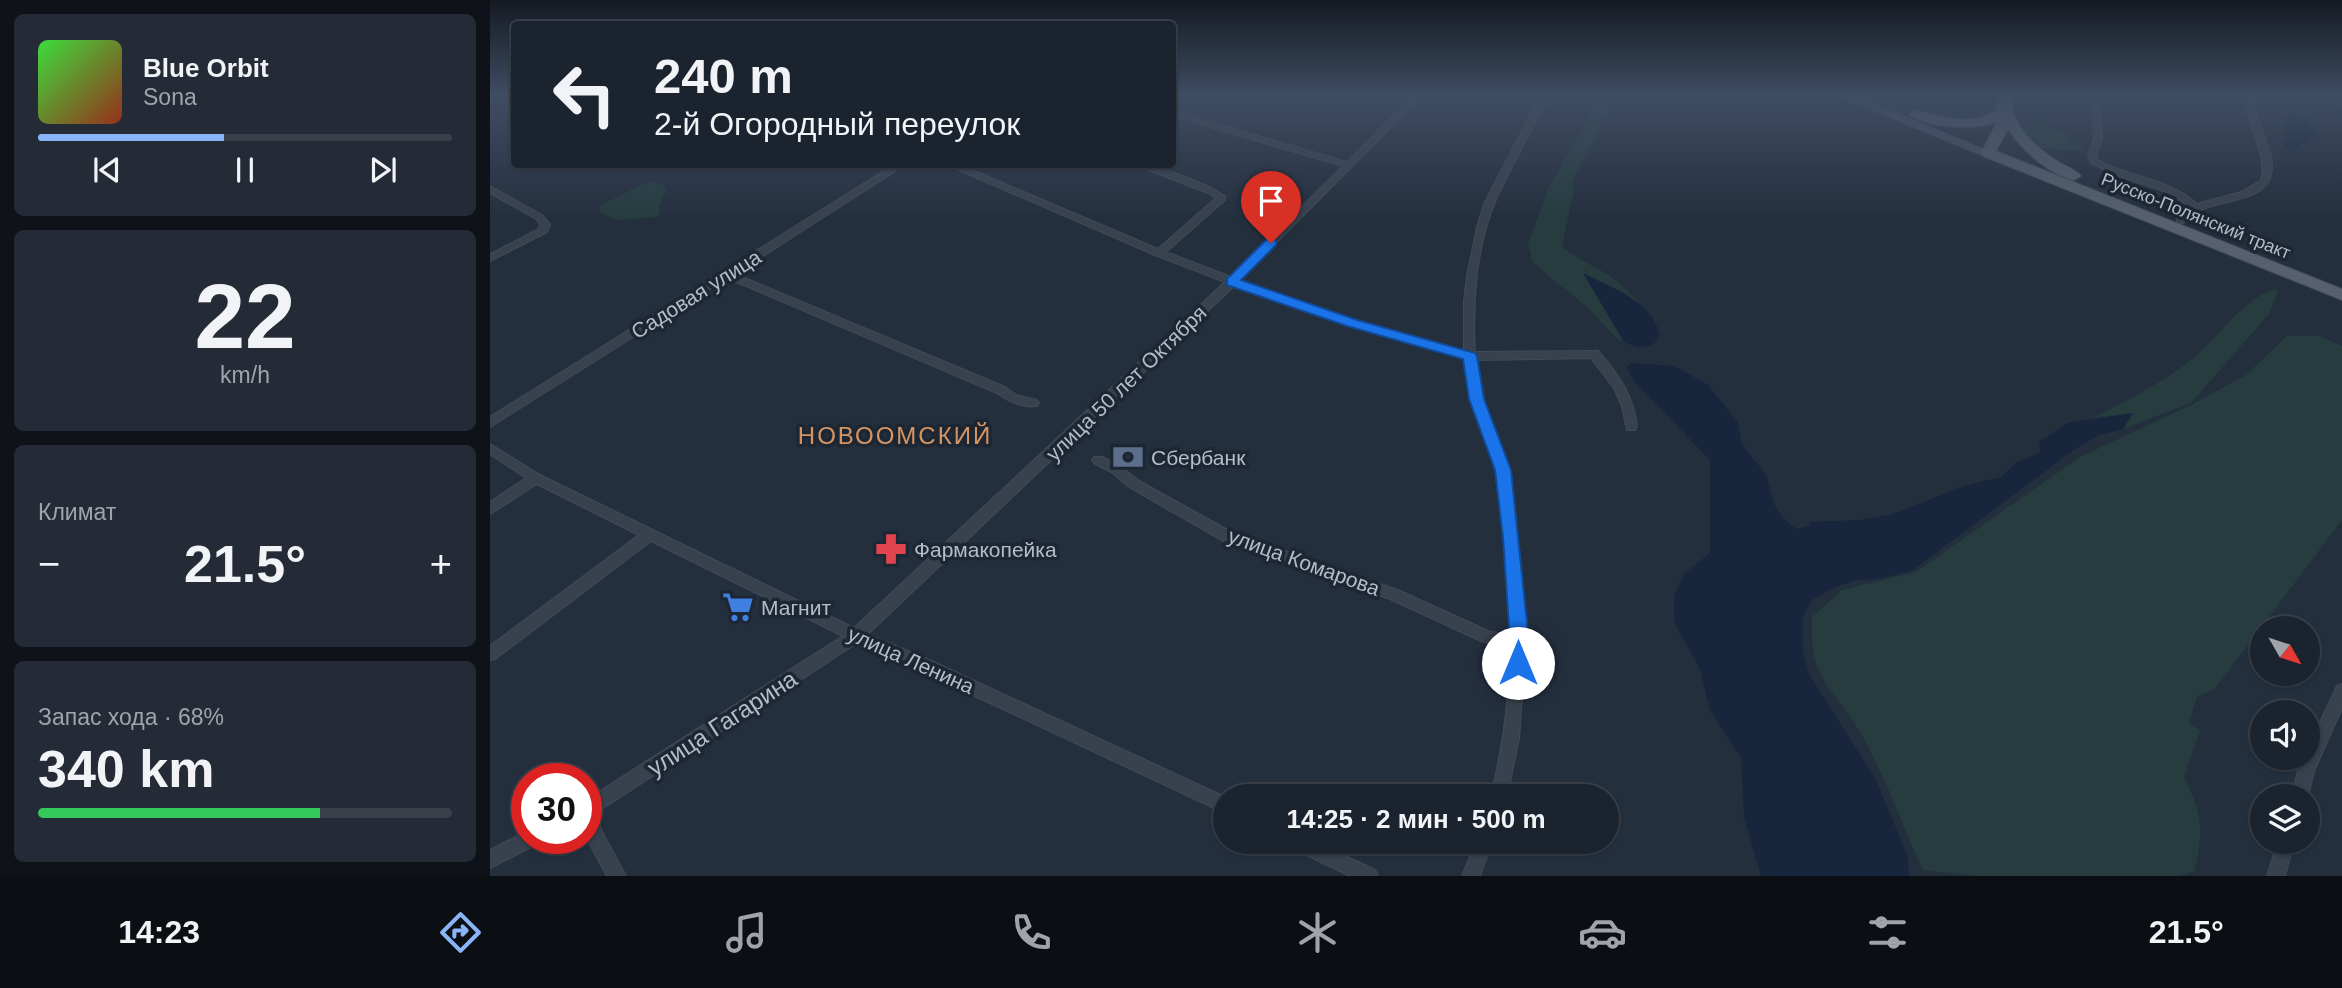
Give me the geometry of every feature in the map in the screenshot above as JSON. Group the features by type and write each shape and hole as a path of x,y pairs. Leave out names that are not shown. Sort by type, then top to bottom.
{"main road":[{"name":"Русско-Полянский тракт","path":"1954,136 2096,187 2342,285"},
{"name":"Русско-Полянский тракт","path":"1963,136 2342,295"},
{"path":"1991,149 1996,136"},
{"path":"2018,136 2039,156 2096,187"}],"street":[{"path":"1251,136 1349,164"},
{"name":"улица 50 лет Октября","path":"857,635 1232,282 1378,136"},
{"path":"1502,784 1512,748 1520,642 1503,470 1477,399 1470,356 1469,298 1483,221 1500,178 1523,136"},
{"path":"2098,136 2092,155 2094,161 2112,171 2178,194 2194,207"},
{"path":"2180,221 2194,207 2250,193 2265,182 2267,169 2260,136"},
{"name":"Садовая улица","path":"490,423 896,168"},
{"path":"958,168 1283,302 1362,326 1470,356 1594,354 1615,377 1630,409 1631,428"},
{"path":"1148,168 1212,191 1222,198 1159,253"},
{"path":"490,189 539,217 545,224 544,230 490,258"},
{"path":"726,274 1001,390 1012,398 1032,404"},
{"name":"улица Ленина","path":"490,448 536,478 857,635 1213,799"},
{"name":"улица Комарова","path":"1098,460 1117,470 1134,484 1228,537 1395,595 1484,636 1500,641 1520,642"},
{"path":"490,509 536,478"},
{"path":"490,654 651,534"},
{"name":"улица Гагарина","path":"602,802 857,635"},
{"path":"2303,784 2306,771 2342,691"},
{"path":"490,859 511,848"},
{"path":"602,849 617,876"},
{"path":"1323,854 1369,876"},
{"path":"1471,876 1479,854"},
{"path":"2276,876 2282,854"}],"green space":[{"path":"1578,136 1596,136 1572,181 1574,190 1562,247 1610,276 1639,303 1584,274 1624,342 1617,339 1587,307 1533,263 1528,244 1548,189"},
{"path":"2024,136 2069,136 2071,141 2082,146 2084,151 2045,149 2037,147"},
{"path":"650,181 663,185 667,190 659,205 660,214 657,217 617,220 600,212 599,206"},
{"path":"2273,289 2278,291 2269,314 2191,403 2123,429 2132,413 2093,418 2176,371 2198,354 2248,304"},
{"path":"2287,336 2320,336 2342,346 2342,520 2270,616 2250,616 2250,642 2214,690 2197,696 2189,724 2200,730 2184,777 2195,802 2200,823 2194,872 2177,876 1976,876 1923,870 1869,748 1818,669 1812,639 1812,617 1842,590 1916,572 2080,457 2193,404 2246,375"}],"water":[{"path":"2285,136 2315,136 2290,152 2284,146"},
{"path":"1583,273 1630,297 1649,314 1660,336 1652,346 1637,347 1624,342"},
{"path":"1631,363 1675,366 1708,385 1738,423 1742,445 1766,474 1774,504 1783,518 1797,529 1810,526 1809,522 1859,520 1893,514 1967,485 2001,477 2017,462 2040,453 2039,442 2068,423 2133,413 2123,429 2099,435 2074,450 1913,570 1880,579 1856,580 1831,589 1813,599 1803,616 1803,652 1809,674 1876,780 1908,857 1909,876 1761,876 1744,817 1741,758 1710,710 1700,669 1674,622 1674,595 1685,573 1710,553 1710,460 1633,380 1627,368"}],"place":[{"name":"Сбербанк","path":"1128,457"},
{"name":"Фармакопейка","path":"891,549"},
{"name":"Магнит","path":"738,607"}],"district":[{"name":"НОВООМСКИЙ","path":"895,435"}],"route":[{"path":"1271,243 1232,282 1283,302 1396,337 1470,356 1477,399 1503,470 1520,642 1518,663"}]}
